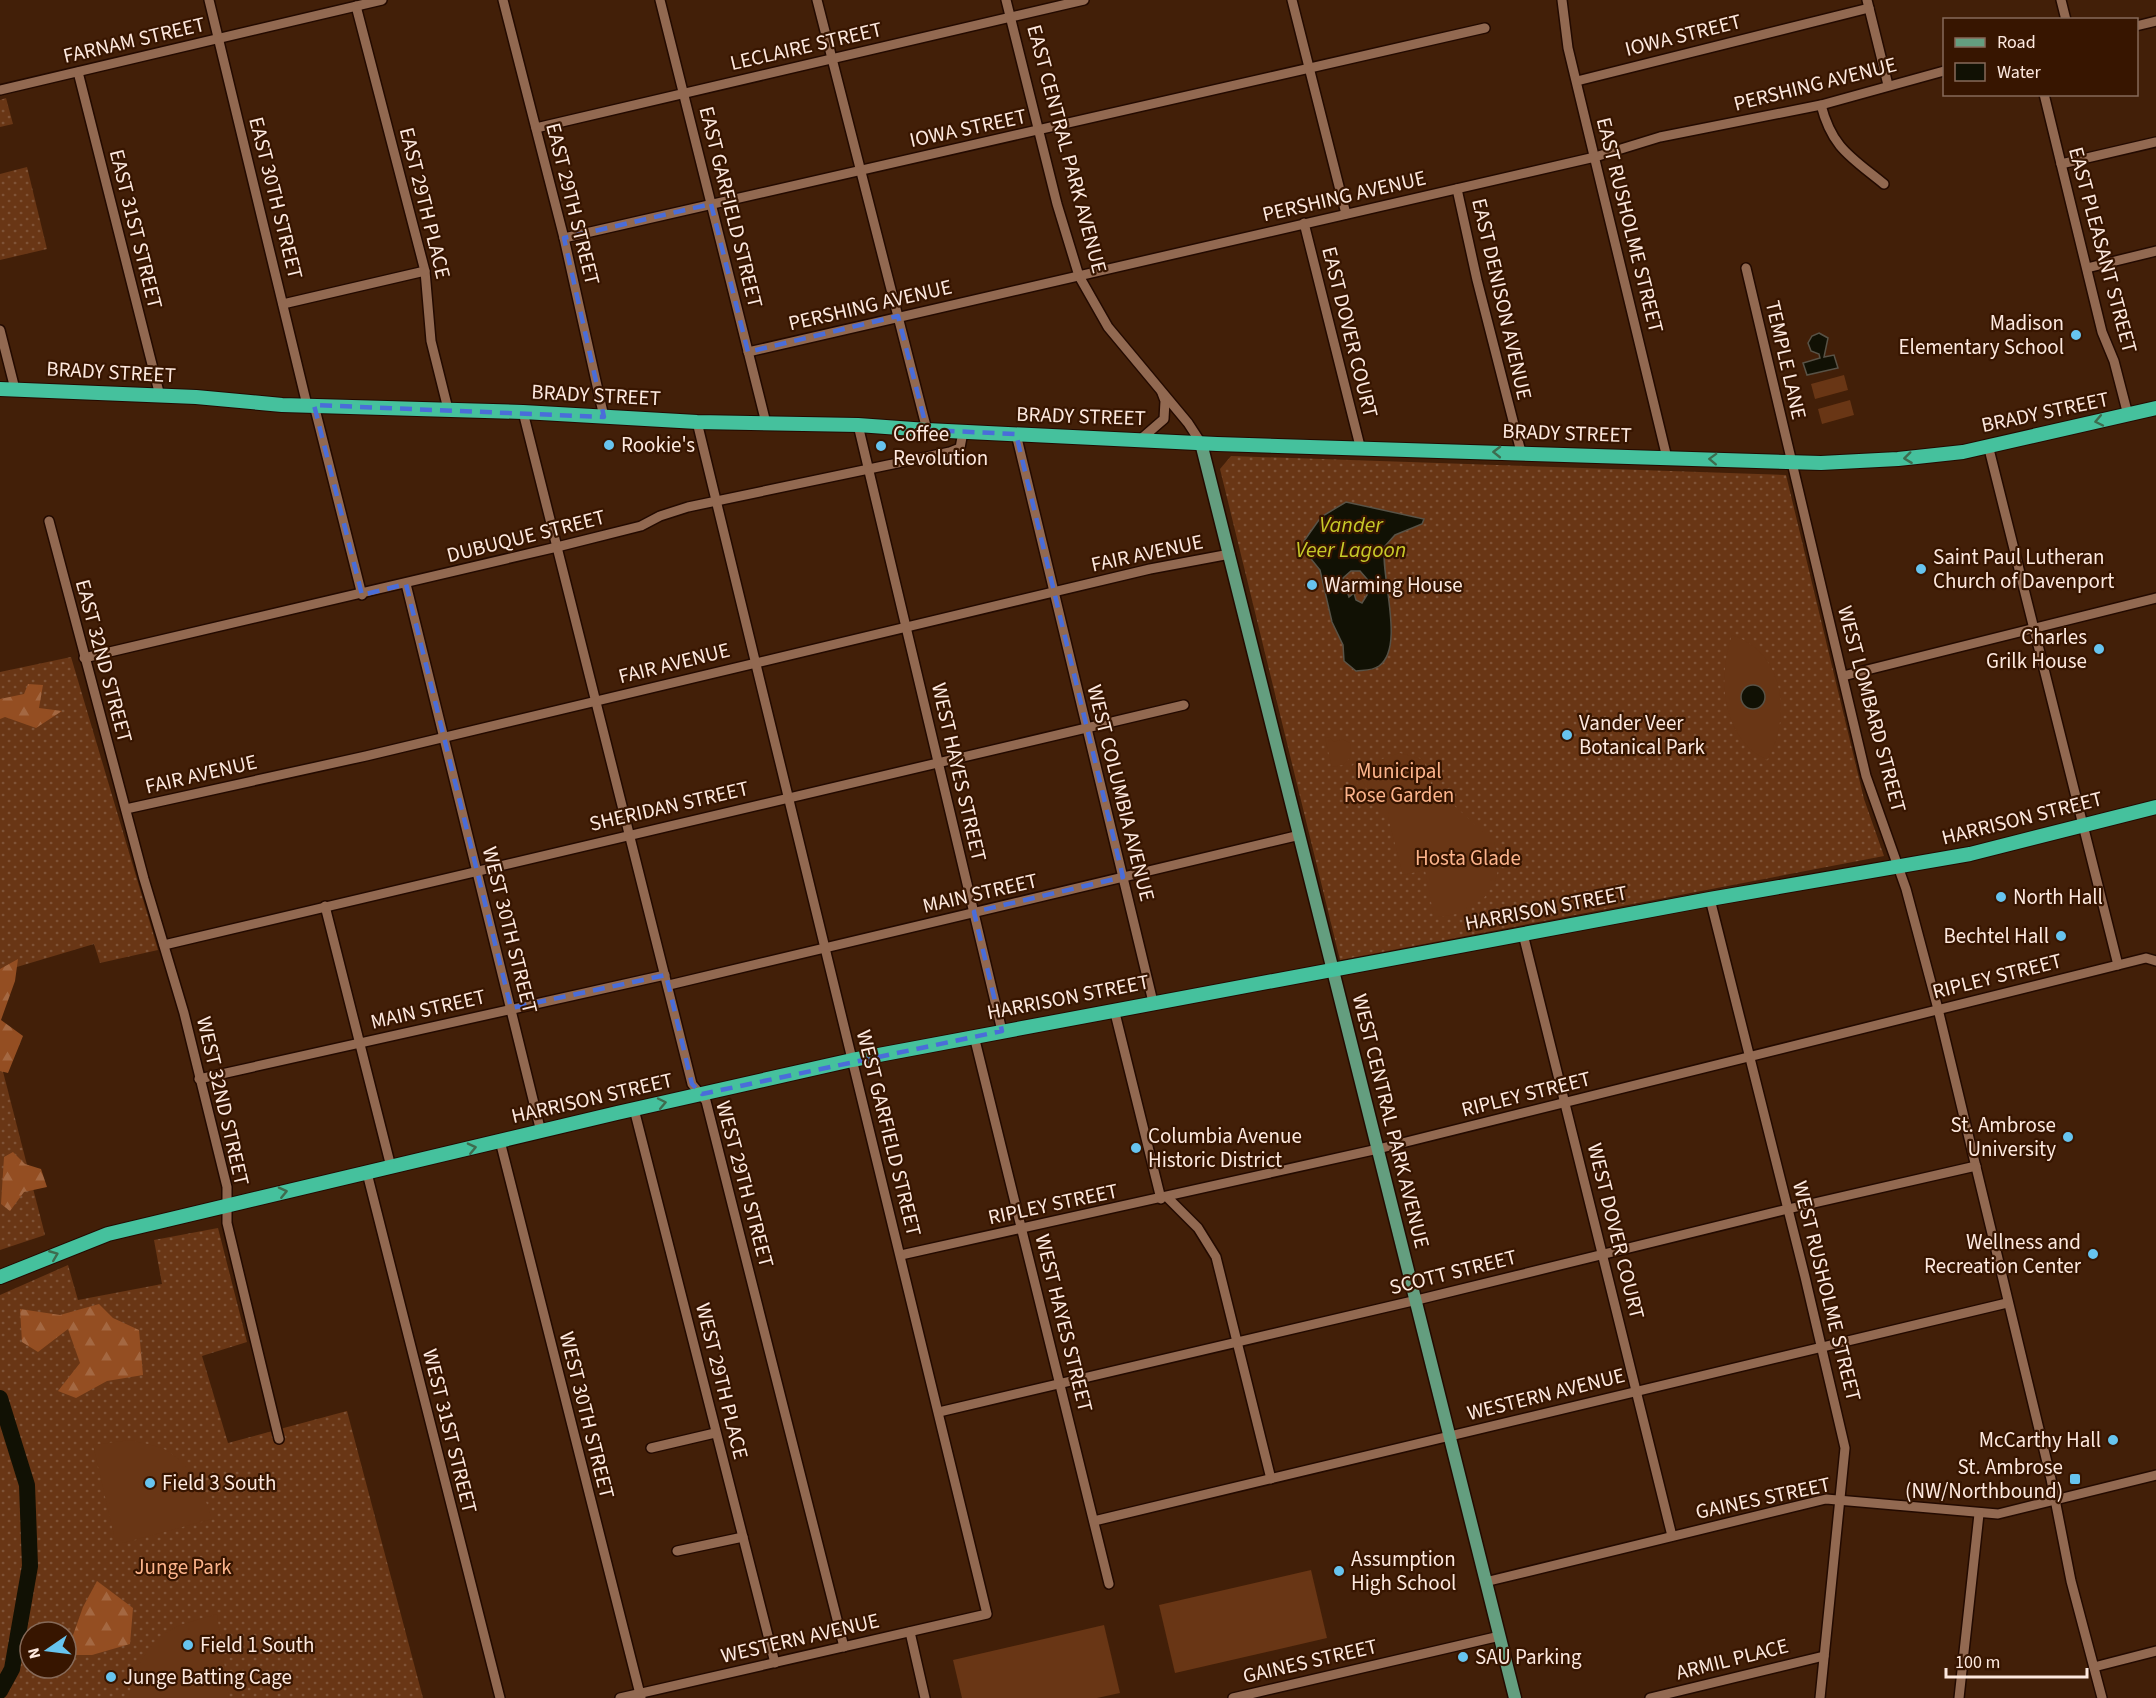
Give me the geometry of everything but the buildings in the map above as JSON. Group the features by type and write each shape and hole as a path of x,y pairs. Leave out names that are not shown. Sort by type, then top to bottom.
{"highway":[{"name":"BRADY STREET","path":"0,389 697,422 858,424 963,432 1360,450 1521,452 1790,462 1898,459 1962,452 2156,408"},
{"name":"HARRISON STREET","path":"0,1277 108,1234 634,1109 852,1060 1114,1009 1710,899 1899,867 2005,846 2156,807"}],"main road":[{"name":"EAST CENTRAL PARK AVENUE","path":"1201,443 1230,554"},
{"name":"WEST CENTRAL PARK AVENUE","path":"1230,554 1515,1698"}],"street":[{"name":"EAST 30TH STREET","path":"209,0 283,304 362,595"},
{"name":"FARNAM STREET","path":"0,90 382,0"},
{"name":"EAST 29TH STREET","path":"503,0 564,238 604,417"},
{"name":"EAST GARFIELD STREET","path":"660,0 766,423"},
{"path":"817,0 927,430"},
{"name":"EAST CENTRAL PARK AVENUE","path":"1006,0 1038,131 1079,276 1108,327 1201,443"},
{"name":"LECLAIRE STREET","path":"536,128 1084,0"},
{"name":"EAST DOVER COURT","path":"1292,0 1346,214"},
{"name":"EAST RUSHOLME STREET","path":"1562,0 1568,48 1667,458"},
{"path":"2061,0 2066,18"},
{"path":"1868,4 1888,85"},
{"name":"IOWA STREET","path":"1577,81 1868,4"},
{"name":"EAST 29TH PLACE","path":"356,6 425,271 431,341 448,409"},
{"path":"2138,26 2156,21"},
{"name":"IOWA STREET","path":"564,238 1485,28"},
{"name":"PERSHING AVENUE","path":"748,352 1595,157 1660,137 1821,105 1879,91 1888,85 1943,71"},
{"name":"EAST 31ST STREET","path":"78,72 160,396"},
{"name":"EAST PLEASANT STREET","path":"2044,96 2076,217 2086,268 2128,415"},
{"path":"1821,105 1826,126 1839,147 1884,184"},
{"path":"2061,164 2156,142"},
{"name":"EAST DENISON AVENUE","path":"1457,189 1477,280 1521,452"},
{"name":"EAST DOVER COURT","path":"1304,224 1360,450"},
{"path":"2086,268 2156,251"},
{"name":"TEMPLE LANE","path":"1746,268 1790,462"},
{"path":"283,304 425,271"},
{"path":"0,330 15,389"},
{"path":"1141,439 1164,419 1165,401 1161,391"},
{"path":"523,412 597,700"},
{"path":"697,422 756,661"},
{"name":"WEST HAYES STREET","path":"858,424 1002,1031"},
{"name":"DUBUQUE STREET","path":"84,658 362,595 557,547 641,526 660,516 718,501 869,471 955,450 962,443 963,432"},
{"name":"WEST COLUMBIA AVENUE","path":"1016,434 1153,1002"},
{"path":"1989,445 2118,965"},
{"name":"WEST LOMBARD STREET","path":"1790,462 1866,776 1899,867 1938,1010 2056,1499 2071,1581 2102,1698"},
{"name":"EAST 32ND STREET","path":"49,521 126,809"},
{"name":"FAIR AVENUE","path":"126,809 443,737 1053,592 1230,554"},
{"path":"406,584 443,737"},
{"path":"1843,676 2156,598"},
{"name":"WEST GARFIELD STREET","path":"756,661 987,1614"},
{"name":"WEST 29TH STREET","path":"597,700 692,1084 706,1101 844,1647"},
{"name":"SHERIDAN STREET","path":"164,945 788,796 1184,705"},
{"name":"WEST 30TH STREET","path":"443,737 541,1132"},
{"name":"WEST 32ND STREET","path":"126,809 184,1013 227,1187 227,1223 279,1439"},
{"name":"MAIN STREET","path":"669,985 1300,835"},
{"name":"WEST RUSHOLME STREET","path":"1710,899 1822,1346 1845,1448 1820,1698"},
{"path":"325,906 391,1167"},
{"name":"WEST DOVER COURT","path":"1523,934 1672,1536"},
{"name":"RIPLEY STREET","path":"901,1255 1378,1149 2146,958 2156,960"},
{"name":"MAIN STREET","path":"199,1079 665,975"},
{"path":"1114,1009 1164,1198 1198,1228 1216,1257 1271,1479"},
{"name":"WEST HAYES STREET","path":"974,1036 1109,1584"},
{"name":"WEST 29TH PLACE","path":"634,1109 774,1663"},
{"name":"WEST 30TH STREET","path":"500,1142 640,1696"},
{"name":"SCOTT STREET","path":"939,1412 1239,1343 1602,1253 1976,1166"},
{"name":"WEST 31ST STREET","path":"367,1173 500,1698"},
{"name":"WESTERN AVENUE","path":"1094,1521 2007,1303"},
{"path":"651,1448 716,1433"},
{"name":"GAINES STREET","path":"1485,1582 1826,1499 1998,1514 2156,1475"},
{"path":"1959,1698 1979,1514"},
{"path":"677,1551 743,1537"},
{"name":"WESTERN AVENUE","path":"620,1698 640,1696 987,1614"},
{"path":"910,1632 925,1698"},
{"name":"GAINES STREET","path":"1233,1698 1500,1636"},
{"path":"2094,1667 2156,1651"},
{"name":"ARMIL PLACE","path":"1650,1698 1824,1656"}],"highlighted area":[{"path":"711,204 748,352 898,316 927,430 1016,434 1123,877 974,912 1002,1031 702,1094 692,1084 666,975 511,1008 406,584 362,595 314,405 604,417 564,238"}],"green space":[{"path":"6,98 13,124 0,127 0,100"},
{"path":"27,167 47,249 0,260 0,174"},
{"path":"1844,375 1848,390 1815,399 1811,384"},
{"path":"1850,400 1854,415 1822,424 1818,409"},
{"name":"Vander Veer Botanical Park","path":"1231,456 1786,475 1864,799 1884,856 1340,960 1220,469"},
{"path":"1732,635 1750,644 1763,656 1773,671 1779,688 1780,725 1767,760 1750,749 1739,735 1727,708 1724,679"},
{"path":"71,657 158,950 100,963 94,944 0,972 0,672"},
{"path":"28,684 43,685 39,708 62,711 36,728 5,717 0,719 0,699 24,694"},
{"path":"1329,737 1334,742 1342,739 1350,743 1351,757 1343,765 1332,767 1325,738"},
{"path":"1400,753 1422,759 1430,774 1431,786 1439,784 1447,799 1494,842 1498,854 1495,881 1484,898 1456,914 1438,917 1433,912 1425,870 1403,875 1387,813 1372,798 1367,784 1379,760"},
{"path":"1356,762 1367,792 1364,799 1351,767"},
{"path":"18,959 15,981 1,1020 23,1036 8,1073 0,1071 0,969"},
{"path":"0,1060 45,1235 0,1250"},
{"path":"13,1152 25,1164 41,1169 47,1187 24,1192 10,1211 1,1204 4,1157"},
{"name":"Junge Park","path":"218,1228 247,1342 202,1356 228,1443 347,1411 423,1698 0,1698 0,1295 68,1265 78,1300 162,1284 154,1240"},
{"path":"99,1304 113,1318 139,1330 143,1375 107,1381 76,1398 58,1391 80,1363 68,1329 38,1352 22,1342 20,1309 60,1315"},
{"name":"Field 3 South","path":"130,1440 166,1450 183,1463 201,1489 212,1519 123,1543 114,1535 93,1445"},
{"path":"1311,1570 1327,1638 1175,1673 1159,1605"},
{"path":"97,1581 133,1608 130,1644 92,1655 78,1655 78,1621"},
{"name":"Field 1 South","path":"217,1614 229,1698 129,1698 140,1663 157,1640 176,1627"},
{"path":"1104,1625 1120,1693 1097,1698 962,1698 953,1660"}],"water":[{"path":"1819,333 1828,338 1824,357 1834,355 1838,368 1807,375 1803,363 1820,358 1819,354 1811,351 1808,343 1812,336"},
{"name":"Vander Veer Lagoon","path":"1346,502 1424,519 1422,524 1395,535 1385,546 1385,573 1391,627 1390,643 1387,656 1379,666 1373,669 1356,671 1344,661 1343,645 1332,622 1320,570 1307,554 1304,541 1321,517","holes":["1351,571 1360,571 1367,579 1367,595 1362,603 1356,600 1354,593 1349,597 1343,578"]},
{"path":"1753,685 1762,688 1765,697 1762,706 1753,709 1744,706 1741,697 1744,688"}],"waterway":[{"path":"0,1398 27,1485 30,1566 12,1669 0,1691"}],"place":[{"name":"Madison Elementary School","path":"2076,335"},
{"name":"Rookie's","path":"609,445"},
{"name":"Coffee Revolution","path":"881,446"},
{"name":"Saint Paul Lutheran Church of Davenport","path":"1921,569"},
{"name":"Warming House","path":"1312,585"},
{"name":"Charles Grilk House","path":"2099,649"},
{"name":"Vander Veer Botanical Park","path":"1567,735"},
{"name":"North Hall","path":"2001,897"},
{"name":"Bechtel Hall","path":"2061,936"},
{"name":"St. Ambrose University","path":"2068,1137"},
{"name":"Columbia Avenue Historic District","path":"1136,1148"},
{"name":"Wellness and Recreation Center","path":"2093,1254"},
{"name":"McCarthy Hall","path":"2113,1440"},
{"name":"St. Ambrose (NW/Northbound)","path":"2075,1479"},
{"name":"Field 3 South","path":"150,1483"},
{"name":"Assumption High School","path":"1339,1571"},
{"name":"Field 1 South","path":"188,1645"},
{"name":"SAU Parking","path":"1463,1657"},
{"name":"Junge Batting Cage","path":"111,1677"}],"park label":[{"name":"Municipal Rose Garden","path":"1399,783"},
{"name":"Hosta Glade","path":"1468,858"}]}
